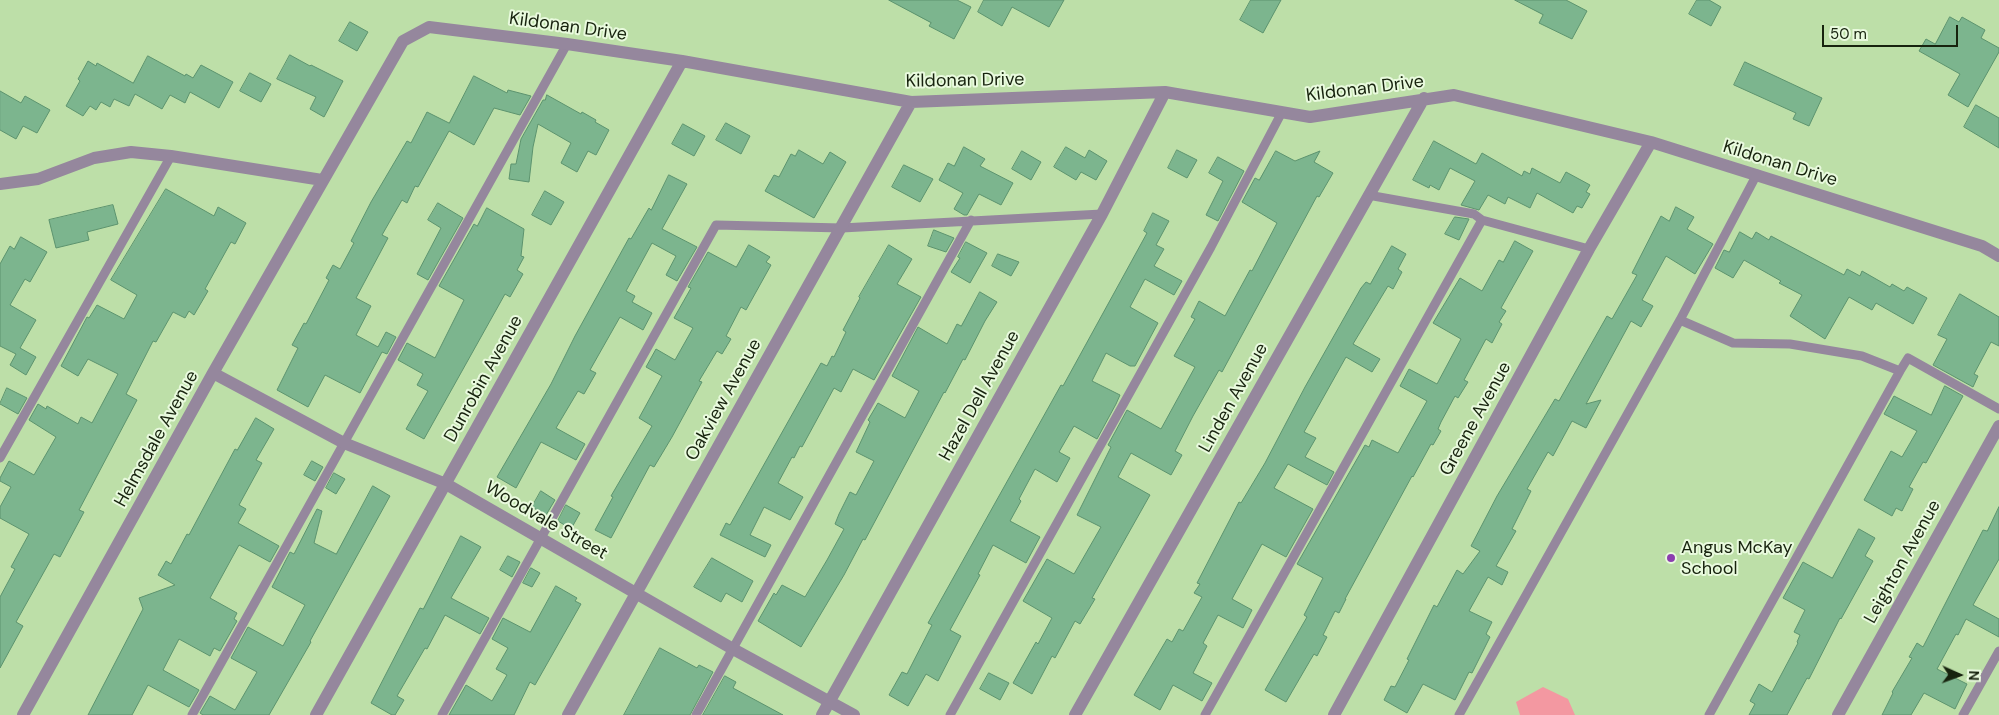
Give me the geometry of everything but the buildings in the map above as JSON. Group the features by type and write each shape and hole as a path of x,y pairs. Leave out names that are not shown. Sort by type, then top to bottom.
{"street":[{"name":"Kildonan Drive","path":"322,180 403,41 429,27 567,44 682,61 911,102 1165,92 1310,116 1454,95 1651,142 1982,246 1999,256"},
{"name":"Dunrobin Avenue","path":"316,715 682,61"},
{"name":"Hazel Dell Avenue","path":"822,715 1102,214 1165,92"},
{"name":"Linden Avenue","path":"1074,715 1424,98"},
{"name":"Oakview Avenue","path":"568,715 911,102"},
{"name":"Greene Avenue","path":"1334,715 1589,249 1651,142"},
{"path":"0,184 38,179 94,158 131,152 171,156 322,180"},
{"name":"Helmsdale Avenue","path":"24,715 322,180"},
{"name":"Woodvale Street","path":"213,373 344,443 446,484 733,649 854,715"},
{"name":"Leighton Avenue","path":"1838,715 1999,426"}],"lane":[{"path":"192,715 567,44"},
{"path":"950,715 1211,247 1282,112"},
{"path":"0,458 171,156"},
{"path":"1459,715 1680,320 1757,174"},
{"path":"1368,195 1474,214 1482,220 1589,249"},
{"path":"442,715 716,225 842,228 1102,214"},
{"path":"696,715 971,220"},
{"path":"1204,715 1482,220"},
{"path":"1680,320 1733,344 1790,344 1862,356 1900,371"},
{"path":"1709,715 1908,358 1999,409"},
{"path":"1963,715 1999,651"}],"shaded area":[{"path":"1543,687 1568,699 1575,715 1520,715 1516,702"}],"place":[{"name":"Angus McKay School","path":"1671,558"}]}
